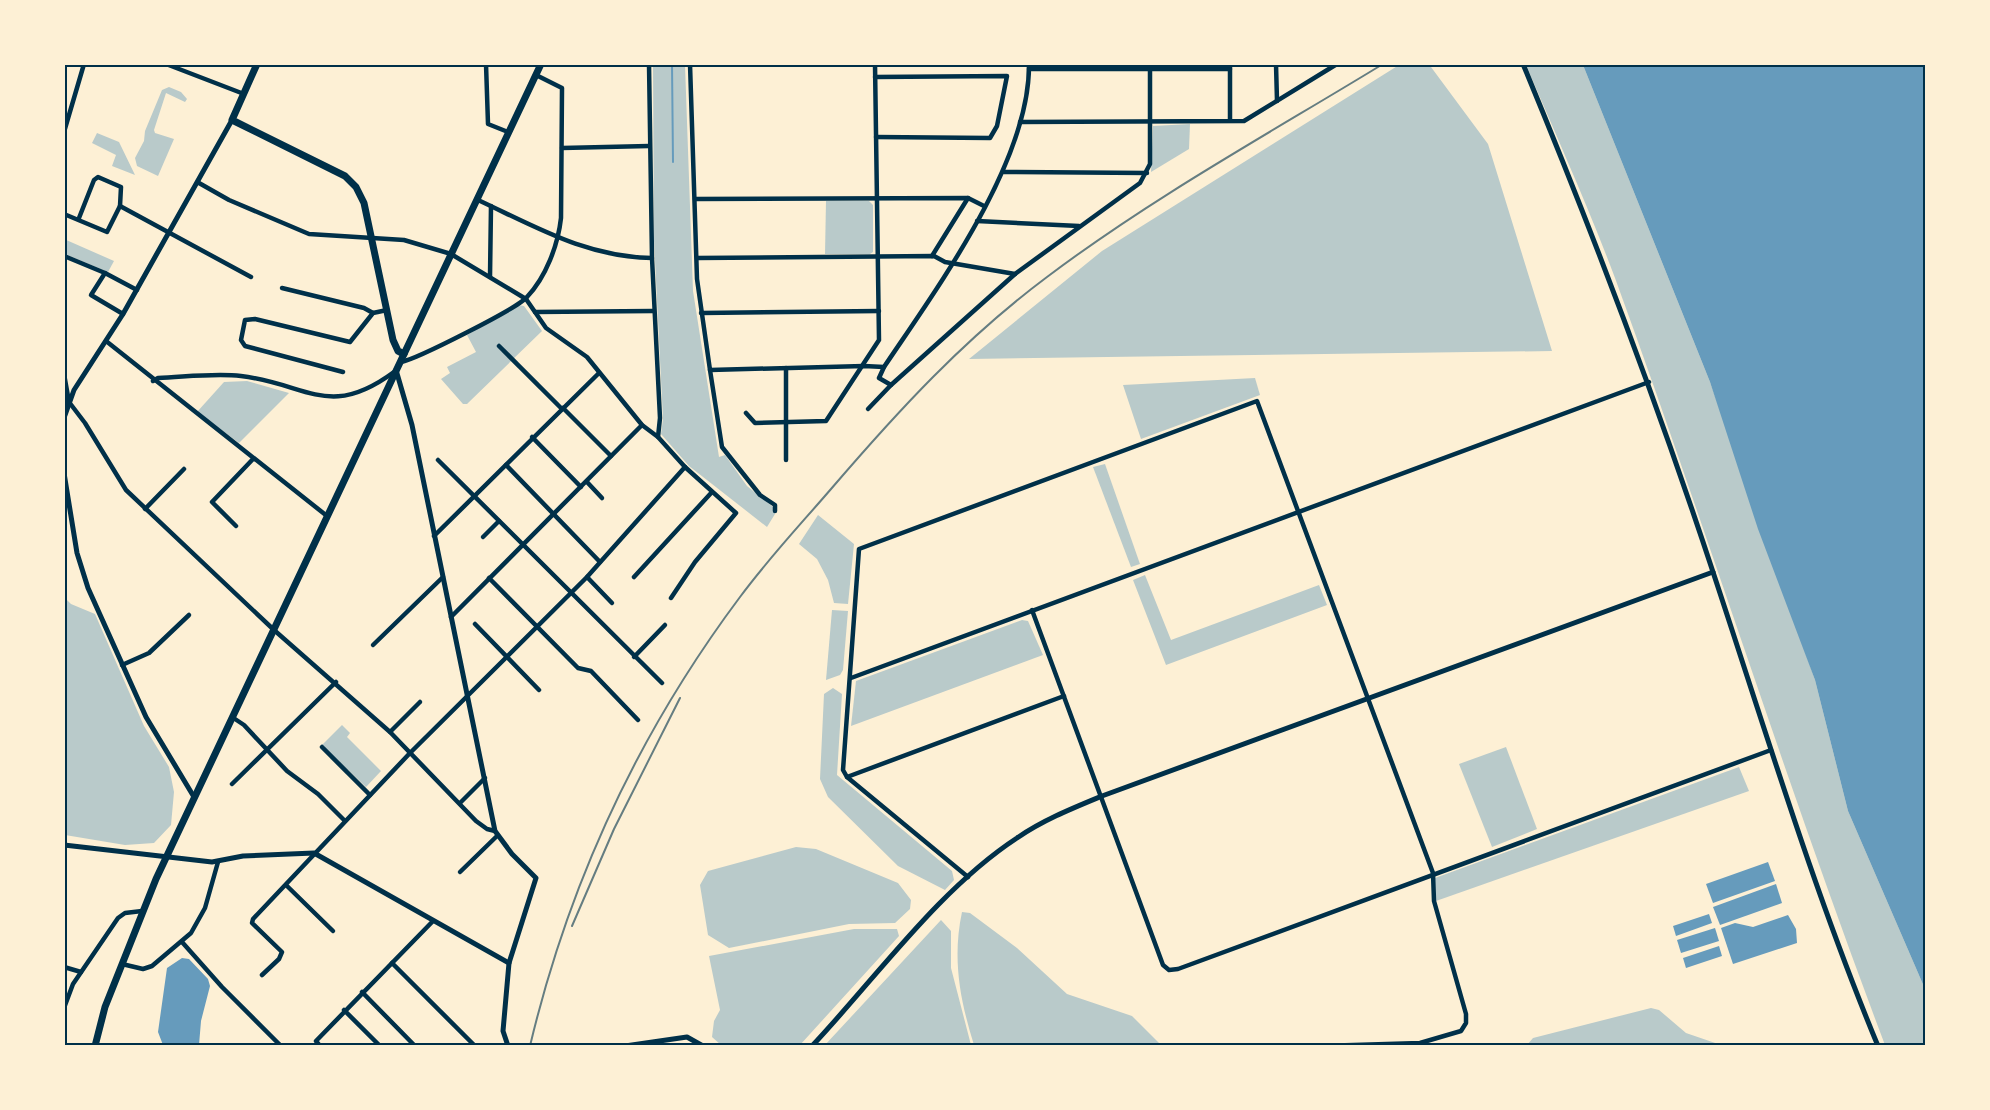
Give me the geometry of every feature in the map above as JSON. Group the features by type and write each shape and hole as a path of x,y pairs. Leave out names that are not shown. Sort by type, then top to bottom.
{"main road":[{"path":"257,64 232,120 345,176 356,187 364,203 393,340 402,358"},
{"path":"94,1046 105,1007 142,910 541,64"}],"street":[{"path":"64,132 84,64"},
{"path":"166,64 244,94"},
{"path":"486,64 488,124 508,132"},
{"path":"649,64 653,311 660,418 658,437"},
{"path":"690,64 701,314 722,447 760,495 775,506 775,511"},
{"path":"746,413 755,423 786,424 826,421 879,340 875,64"},
{"path":"1276,64 1277,101"},
{"path":"1324,64 1324,72"},
{"path":"1020,122 1244,121 1337,64"},
{"path":"1523,64 1585,215 1649,382 1772,750 1857,995 1878,1046"},
{"path":"891,385 879,378 884,368 952,263 1004,172 1020,122 1029,67 1230,67 1230,120"},
{"path":"868,409 891,385 1015,274 1140,183 1148,173 1150,164 1150,67"},
{"path":"402,358 422,355 526,299 543,273 559,236 562,199 562,88 536,75"},
{"path":"876,77 1007,76 997,126 990,138 876,137"},
{"path":"64,418 69,402 171,232 232,120"},
{"path":"562,148 649,146"},
{"path":"1004,172 1148,173"},
{"path":"64,214 79,218 108,232 120,206 121,187 98,177 94,180 79,218"},
{"path":"199,183 229,200 303,232 404,240 451,254 526,299 546,328 587,357 642,425 658,437 685,467 736,513 695,562 671,598"},
{"path":"695,199 968,198 984,206"},
{"path":"932,256 968,198"},
{"path":"478,200 597,252 624,258 652,258"},
{"path":"120,206 251,278"},
{"path":"490,277 491,206"},
{"path":"977,221 1079,226"},
{"path":"64,256 105,273 137,290"},
{"path":"697,258 932,256 952,263 1015,274"},
{"path":"105,273 92,295 123,314"},
{"path":"282,288 364,308 373,313"},
{"path":"343,372 245,346 241,340 245,320 255,319 350,342 373,313 387,310"},
{"path":"535,312 653,311"},
{"path":"701,314 879,311"},
{"path":"106,341 153,381 327,516"},
{"path":"498,346 611,456"},
{"path":"710,370 864,366 884,368"},
{"path":"786,368 786,460"},
{"path":"153,381 158,378 239,375 307,392 348,397 377,384 396,370 412,425 496,833"},
{"path":"434,536 599,373"},
{"path":"64,374 69,402 85,423 126,490 274,630 336,681 390,732 476,821 496,833 536,878 509,963 503,1031 506,1045"},
{"path":"851,678 1649,382"},
{"path":"968,877 847,777 843,770 859,549 1257,400 1433,873 1436,910 1466,1014 1466,1023 1461,1031 1420,1043 1320,1046"},
{"path":"450,617 642,425"},
{"path":"532,437 581,487"},
{"path":"236,526 212,502 253,459"},
{"path":"438,460 570,594 662,683"},
{"path":"506,465 600,562"},
{"path":"262,975 279,959 282,952 252,923 314,853 370,795 587,577 685,467"},
{"path":"145,509 184,469"},
{"path":"64,472 77,553 88,588 146,717 194,797"},
{"path":"587,482 602,498"},
{"path":"633,577 712,492"},
{"path":"483,537 499,520"},
{"path":"812,1046 968,877 1017,838 1053,817 1102,796 1713,572"},
{"path":"373,645 443,577"},
{"path":"587,577 612,603"},
{"path":"489,578 578,668 591,671 638,720"},
{"path":"1032,610 1163,965 1169,970 1178,969 1433,873 1772,750"},
{"path":"122,664 148,653 189,615"},
{"path":"475,624 539,690"},
{"path":"634,657 665,625"},
{"path":"232,784 336,681"},
{"path":"847,777 1064,696"},
{"path":"390,732 420,702"},
{"path":"232,717 244,725 287,771 318,794 345,821"},
{"path":"322,747 370,795"},
{"path":"460,803 485,778"},
{"path":"460,872 496,833"},
{"path":"64,845 167,858 218,861 243,856 314,853 509,963"},
{"path":"122,964 144,969 152,966 182,942 199,921 218,861"},
{"path":"286,885 333,931"},
{"path":"64,1008 81,972 118,918 125,913 142,910"},
{"path":"320,1046 316,1041 344,1010 433,921"},
{"path":"182,942 222,987 281,1046"},
{"path":"392,963 475,1046"},
{"path":"64,967 81,972"},
{"path":"362,992 415,1046"},
{"path":"344,1010 380,1046"},
{"path":"625,1046 687,1037 701,1045"}],"shaded area":[{"path":"653,65 685,65 693,291 719,457 725,455 747,486 773,507 775,514 767,527 689,466 661,434 663,419 654,241"},
{"path":"1399,65 1433,65 1431,67 1488,144 1552,351 969,359 1102,251"},
{"path":"1526,65 1583,65 1710,382 1815,680 1848,811 1925,989 1925,1045 1885,1045 1815,854 1615,278"},
{"path":"169,87 181,92 187,99 185,102 166,93 154,130 155,133 174,139 158,176 137,166 135,158 144,141 145,131 162,90"},
{"path":"1190,124 1189,149 1151,172 1153,126"},
{"path":"97,133 119,142 135,175 112,166 116,155 92,143"},
{"path":"826,201 869,201 873,205 873,252 870,254 825,254"},
{"path":"64,239 114,261 108,272 65,254"},
{"path":"518,305 524,306 542,331 467,404 463,404 441,379 450,373 447,367 476,352 467,335"},
{"path":"1255,378 1260,395 1141,439 1123,385"},
{"path":"247,381 289,393 239,443 197,412 224,382"},
{"path":"1105,464 1140,564 1131,567 1093,467"},
{"path":"818,515 854,544 848,604 834,603 828,580 817,559 799,544"},
{"path":"1145,575 1171,640 1319,585 1327,605 1166,665 1133,580"},
{"path":"64,597 71,604 95,614 144,726 169,767 174,792 171,825 154,843 125,845 65,835"},
{"path":"832,610 848,611 843,670 840,675 826,680"},
{"path":"1022,620 1028,621 1043,655 851,726 856,681"},
{"path":"833,688 842,694 837,775 952,871 954,880 945,890 898,866 828,797 820,779 824,694"},
{"path":"342,725 350,733 347,737 381,771 366,787 322,745"},
{"path":"1506,747 1537,829 1492,847 1459,764"},
{"path":"1739,767 1749,791 1436,901 1435,878"},
{"path":"796,847 816,849 898,883 911,900 910,909 895,923 849,924 729,948 708,935 700,885 708,871"},
{"path":"962,912 970,913 1017,948 1067,994 1132,1016 1161,1045 974,1045 961,996 959,979 958,946"},
{"path":"941,920 951,931 951,968 971,1045 825,1045"},
{"path":"854,929 897,929 899,936 800,1045 721,1045 712,1037 714,1021 720,1010 709,956"},
{"path":"1651,1008 1659,1010 1686,1033 1721,1045 1527,1045 1533,1038"}],"water":[{"path":"1583,65 1925,65 1925,989 1848,811 1815,680 1758,529 1710,382"},
{"path":"1768,862 1775,881 1713,903 1706,884"},
{"path":"1776,884 1782,903 1720,925 1713,907"},
{"path":"1709,914 1712,923 1676,936 1673,926"},
{"path":"1788,915 1796,929 1797,943 1733,964 1721,928 1735,923 1753,927"},
{"path":"1715,928 1719,941 1681,953 1677,940"},
{"path":"1719,946 1722,956 1686,968 1683,958"},
{"path":"182,958 189,959 208,979 210,986 201,1021 199,1045 163,1045 158,1032 167,968"}],"waterway":[{"path":"672,64 673,162"}],"railway":[{"path":"530,1046 546,985 587,867 639,755 704,648 784,542 933,377 988,325 1047,277 1170,193 1383,64"},
{"path":"572,926 614,829 680,698"}]}
